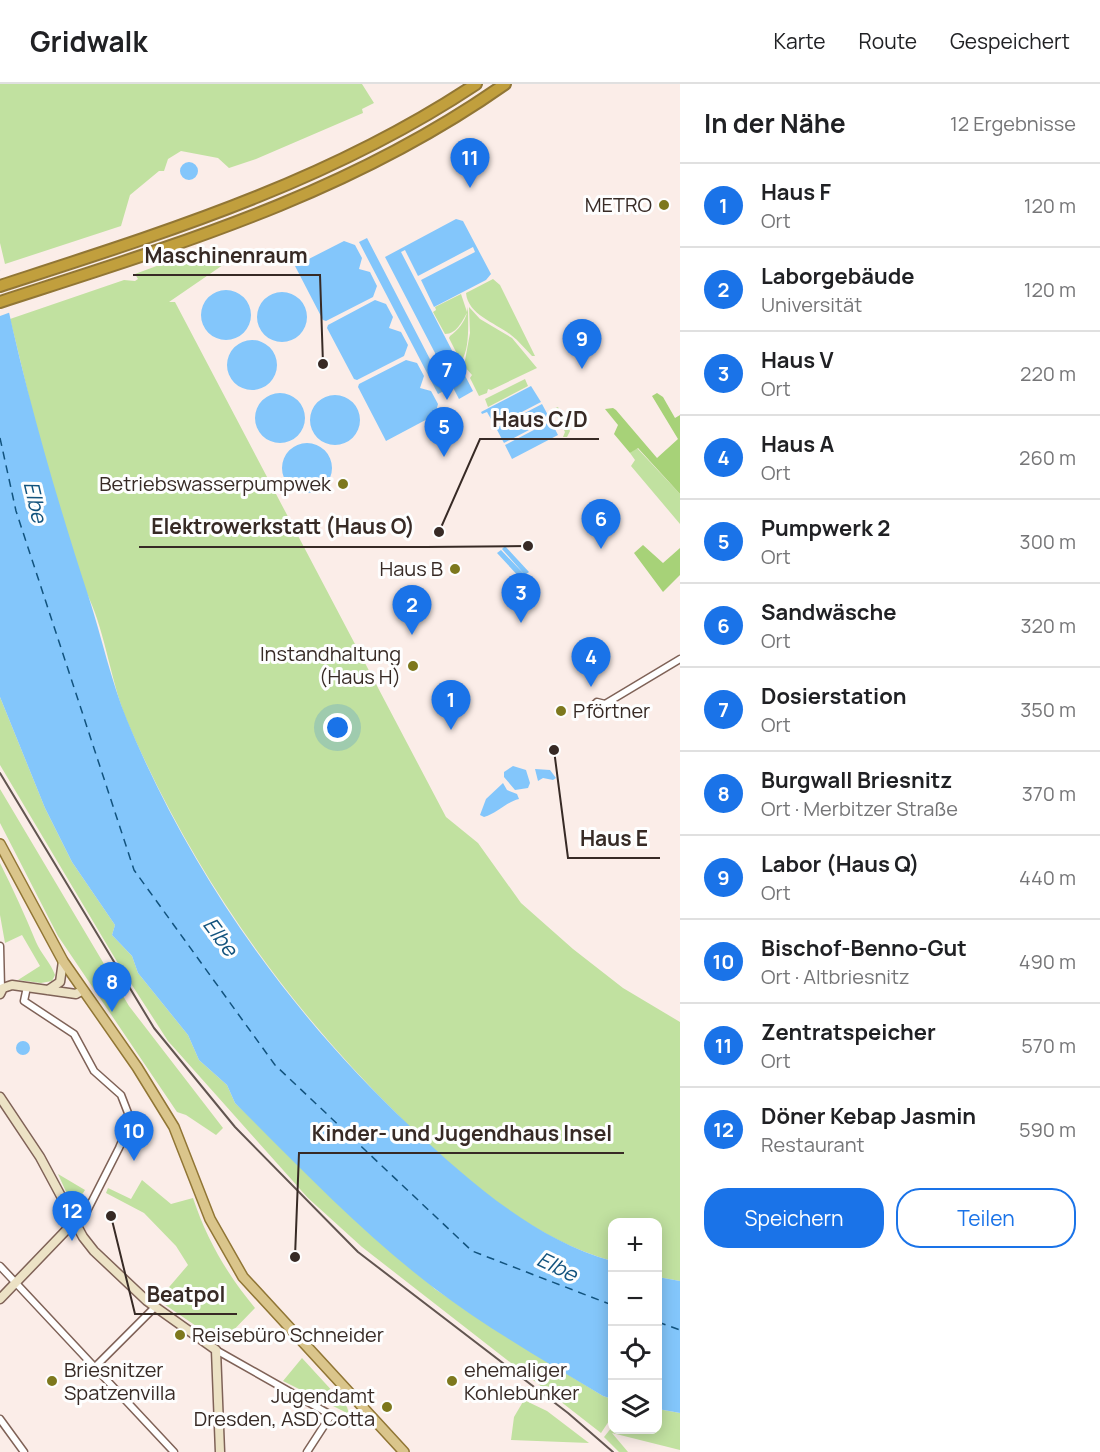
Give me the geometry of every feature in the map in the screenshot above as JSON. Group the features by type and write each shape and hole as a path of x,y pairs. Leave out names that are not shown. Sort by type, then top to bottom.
{"highway":[{"path":"0,286 269,194 317,173 426,116 476,84"},
{"path":"0,302 228,226 321,190 431,132 505,84"}],"main road":[{"path":"0,844 63,961 137,1067 174,1126 210,1219 222,1245 243,1277 404,1452"}],"street":[{"path":"605,704 680,659"},
{"path":"0,947 1,990 12,986 76,994 83,990"},
{"path":"47,990 60,982 63,961"},
{"path":"0,1299 74,1222 85,1215 125,1134 128,1113 121,1095 94,1071 74,1034 24,1001 27,987"},
{"path":"0,1097 40,1157 74,1222 94,1251 155,1307 216,1350 332,1415 350,1423 368,1413"},
{"path":"0,1266 174,1452"},
{"path":"95,1367 155,1307"},
{"path":"216,1350 220,1452"},
{"path":"307,1452 332,1415"},
{"path":"0,1419 24,1452"}],"green space":[{"path":"0,84 362,84 374,103 362,109 363,113 256,159 229,168 218,158 181,151 168,159 164,171 159,171 130,195 121,226 5,264 0,243"},
{"path":"234,253 236,256 169,302 175,302 446,817 478,843 521,903 573,949 623,988 680,1022 680,1281 662,1278 662,1218 608,1218 608,1260 582,1251 525,1221 498,1203 448,1162 401,1118 318,1029 244,933 211,883 153,777 127,721 100,628 76,566 54,498 10,319 124,280 135,281 138,279 135,274 162,264"},
{"path":"493,279 500,285 535,356 532,356 511,335 477,313 468,301 466,293"},
{"path":"461,294 467,312 468,307 468,321 467,343 461,362 449,338 460,326 467,313 453,332 445,334 433,312 436,310 435,307"},
{"path":"469,307 480,319 512,338 537,368 491,390 488,389 487,393 479,396 470,378 472,375 464,366 470,333"},
{"path":"525,379 528,386 488,407 485,399"},
{"path":"657,393 663,397 675,418 680,415 680,494 638,448 630,453 614,434 618,425 605,409 616,410 657,458 678,439 652,396"},
{"path":"558,407 570,431 567,437 563,437 565,432 553,409"},
{"path":"637,448 680,494 680,524 631,466 635,460 630,453"},
{"path":"643,545 663,563 680,548 680,575 663,592 634,553"},
{"path":"0,697 45,808 72,862 115,925 112,935 132,956 138,973 188,1035 199,1060 227,1085 235,1103 435,1289 507,1337 608,1398 608,1422 601,1433 362,1247 308,1198 168,1041 119,965 0,765"},
{"path":"0,789 129,1006 223,1128 216,1135 186,1115 177,1112 58,936 0,823"},
{"path":"0,863 38,946 55,975 52,981 41,983 18,980 40,966 22,935 5,943 0,915"},
{"path":"58,1174 85,1190 76,1204 72,1205"},
{"path":"142,1180 171,1204 193,1198 219,1256 255,1308 221,1343 158,1300 188,1265 176,1246 144,1213 106,1193 108,1188 131,1199"},
{"path":"302,1358 347,1407 349,1414 283,1381"},
{"path":"524,1400 547,1411 589,1443 511,1440 514,1417"},
{"path":"662,1410 680,1413 680,1450 616,1434 662,1434"},
{"path":"608,1432 608,1434 613,1434 628,1452 619,1452 604,1437"}],"water":[{"path":"185,162 193,162 198,167 196,178 185,180 180,175 180,167"},
{"path":"456,219 463,221 491,274 486,280 434,307 421,280 475,252 473,247 418,276 405,250 401,252 473,391 459,399 385,257"},
{"path":"367,238 446,390 438,394 359,242"},
{"path":"344,241 355,245 362,258 359,269 370,272 377,286 373,297 326,321 323,320 295,266"},
{"name":"Elbe","path":"0,270 18,353 40,436 116,690 152,777 181,832 247,938 324,1037 367,1083 433,1148 504,1206 556,1239 608,1260 608,1398 475,1317 407,1267 356,1222 235,1103 227,1085 199,1060 188,1035 138,973 132,956 112,935 115,925 72,862 45,808 0,697"},
{"path":"226,290 235,292 246,301 251,315 249,324 240,335 226,340 217,338 206,329 201,315 203,306 212,295"},
{"path":"282,292 296,296 303,303 307,317 303,331 296,338 282,342 268,338 261,331 257,317 261,303 268,296"},
{"path":"375,300 386,304 393,317 389,328 401,332 408,345 404,356 357,380 354,379 327,328 328,325"},
{"path":"252,340 270,347 277,365 270,383 252,390 234,383 227,365 234,347"},
{"path":"406,360 417,363 424,376 420,388 431,391 438,404 435,415 386,441 358,387 359,384"},
{"path":"531,386 541,402 495,426 487,412 482,414 481,412"},
{"path":"275,393 285,393 298,400 305,413 305,423 298,436 285,443 275,443 266,439 259,432 255,423 255,413 259,404 266,397"},
{"path":"330,395 340,395 353,402 360,415 360,425 353,438 340,445 330,445 321,441 314,434 310,425 310,415 314,406 321,399"},
{"path":"542,404 550,419 504,443 496,428"},
{"path":"551,421 558,435 512,459 505,445"},
{"path":"302,443 312,443 325,450 332,463 332,473 325,486 312,493 302,493 293,489 286,482 282,473 282,463 286,454 293,447"},
{"path":"505,546 529,572 525,575 502,549"},
{"path":"501,550 525,575 521,579 497,553"},
{"path":"513,766 526,770 530,783 528,788 515,790 504,777 504,772"},
{"path":"535,769 550,770 556,778 553,780 543,778 538,781"},
{"path":"503,783 507,790 517,794 519,799 489,815 484,817 480,815 486,799"},
{"path":"23,1041 28,1043 30,1048 28,1053 23,1055 18,1053 16,1048 18,1043"},
{"path":"662,1278 680,1281 680,1413 662,1410"}],"pier":[{"path":"3,270 11,312 0,316 0,271"}],"ferry route":[{"path":"0,438 16,511 134,870 275,1065 472,1251 608,1303"},
{"path":"662,1323 680,1330"}],"railway":[{"path":"0,773 154,1028 235,1127 358,1252 568,1413 613,1452"}],"place":[{"name":"Zentratspeicher","path":"470,188"},
{"name":"METRO","path":"664,205"},
{"name":"Maschinenraum","path":"323,364"},
{"name":"Labor (Haus Q)","path":"582,369"},
{"name":"Dosierstation","path":"447,400"},
{"name":"Pumpwerk 2","path":"444,457"},
{"name":"Betriebswasserpumpwek","path":"343,484"},
{"name":"Haus C/D","path":"439,532"},
{"name":"Elektrowerkstatt (Haus O)","path":"528,546"},
{"name":"Sandwäsche","path":"601,549"},
{"name":"Haus B","path":"455,569"},
{"name":"Haus V","path":"521,623"},
{"name":"Laborgebäude","path":"412,635"},
{"name":"Instandhaltung (Haus H)","path":"413,666"},
{"name":"Haus A","path":"591,687"},
{"name":"Pförtner","path":"561,711"},
{"name":"Haus F","path":"451,730"},
{"name":"Haus E","path":"554,750"},
{"name":"Burgwall Briesnitz","path":"112,1012"},
{"name":"Bischof-Benno-Gut","path":"134,1161"},
{"name":"Beatpol","path":"111,1216"},
{"name":"Döner Kebap Jasmin","path":"72,1241"},
{"name":"Kinder- und Jugendhaus Insel","path":"295,1257"},
{"name":"Reisebüro Schneider","path":"180,1335"},
{"name":"Briesnitzer Spatzenvilla","path":"52,1381"},
{"name":"ehemaliger Kohlebunker","path":"452,1381"},
{"name":"Jugendamt Dresden, ASD Cotta","path":"387,1407"}]}
